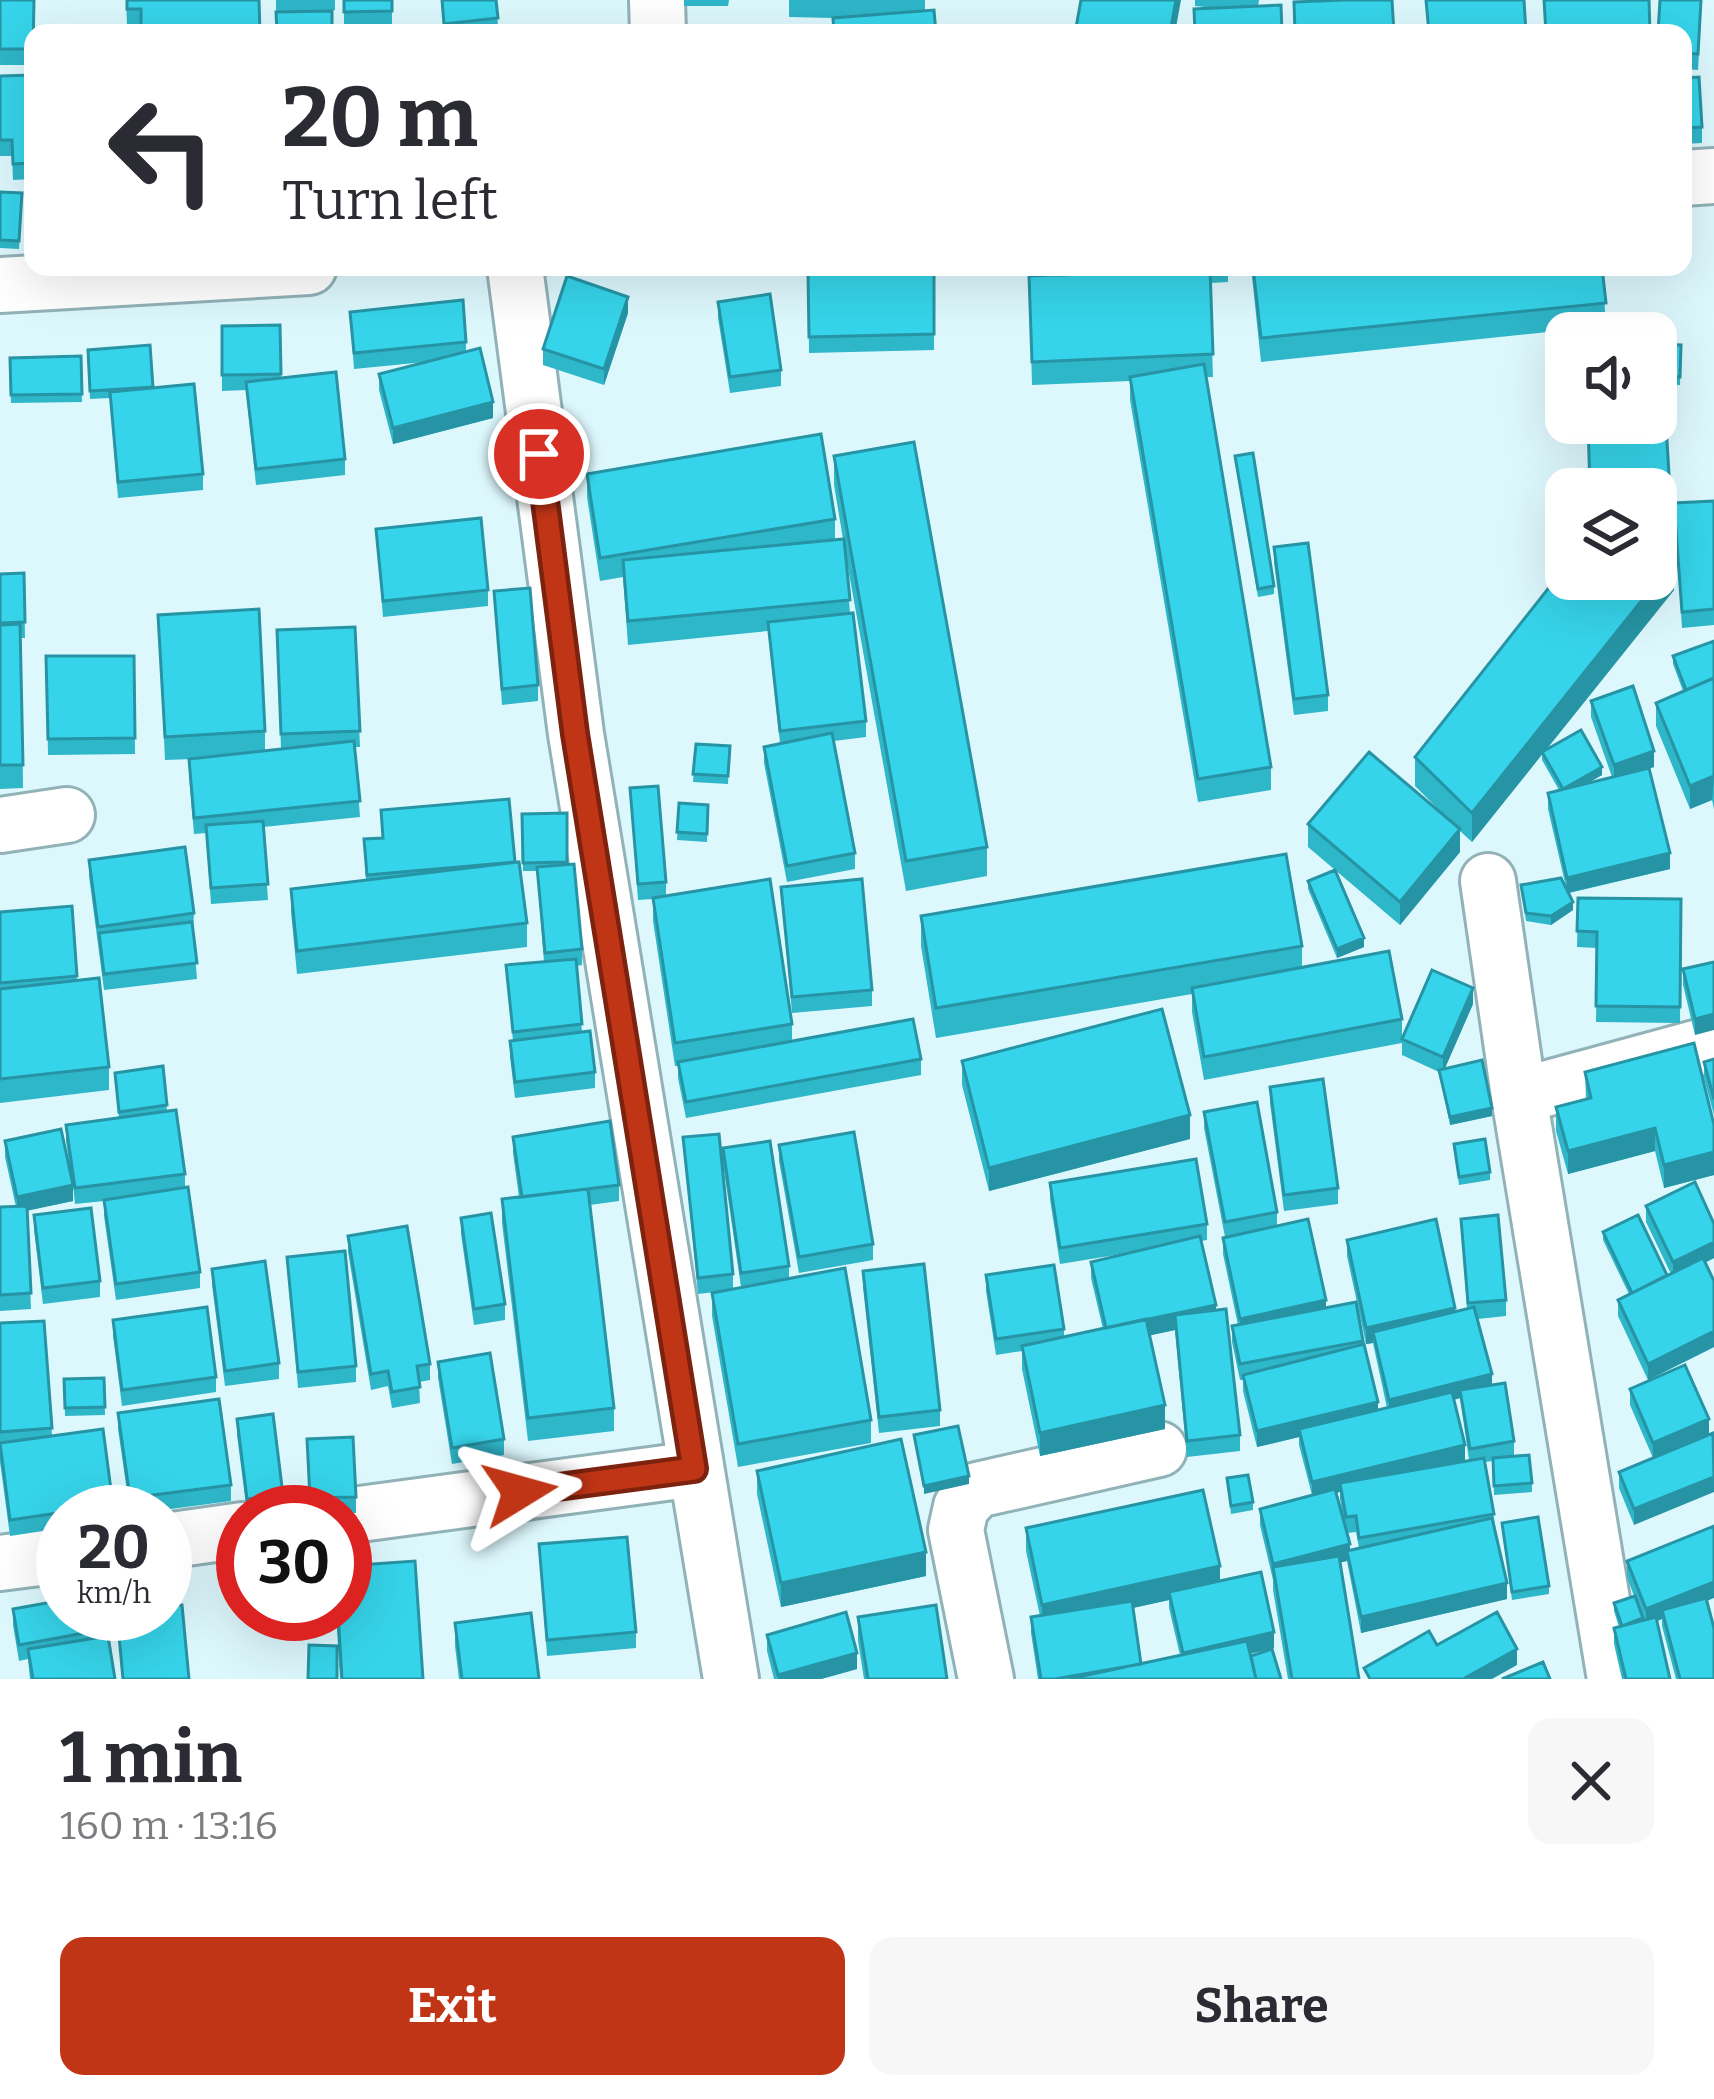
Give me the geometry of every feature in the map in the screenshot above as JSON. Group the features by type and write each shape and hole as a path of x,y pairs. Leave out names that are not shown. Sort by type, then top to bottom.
{"street":[{"path":"0,285 154,276"},
{"path":"516,276 575,734 731,1679"},
{"path":"0,825 67,815"},
{"path":"1488,881 1616,1679"},
{"path":"1519,1096 1714,1043"},
{"path":"986,1679 956,1530 961,1507 977,1490 1159,1449"},
{"path":"372,1512 694,1469"},
{"path":"0,1563 36,1558"}],"building":[{"path":"0,0 34,0 34,24 24,24 24,49 0,49"},
{"path":"127,0 259,0 260,24 141,24 141,9 127,9"},
{"path":"344,0 392,0 392,11 344,12"},
{"path":"442,0 496,0 498,18 444,24"},
{"path":"1081,0 1176,0 1172,24 1077,24"},
{"path":"1392,0 1393,24 1295,24 1294,2"},
{"path":"1426,0 1524,0 1525,24 1428,24"},
{"path":"1544,0 1649,0 1650,24 1545,24"},
{"path":"1660,0 1701,0 1698,54 1692,54 1692,24 1659,24"},
{"path":"1281,5 1282,24 1195,24 1194,9"},
{"path":"934,10 935,24 833,24 833,18"},
{"path":"332,11 332,24 277,24 276,12"},
{"path":"24,75 24,163 13,164 12,140 0,140 0,76"},
{"path":"1692,77 1699,77 1702,127 1692,128"},
{"path":"0,192 22,193 19,241 0,240"},
{"path":"567,276 628,297 604,369 543,349"},
{"path":"808,276 934,276 934,334 809,337"},
{"path":"1029,276 1210,276 1213,354 1032,362"},
{"path":"1254,276 1603,276 1606,303 1261,338"},
{"path":"770,294 781,370 730,377 718,302"},
{"path":"463,300 466,342 354,353 350,312"},
{"path":"280,325 281,374 222,375 222,326"},
{"path":"150,345 153,387 90,391 88,350"},
{"path":"1677,345 1681,345 1677,377"},
{"path":"480,348 493,402 393,428 379,374"},
{"path":"81,356 82,394 11,395 10,358"},
{"path":"1204,364 1271,767 1198,779 1130,377"},
{"path":"336,372 345,459 256,469 246,382"},
{"path":"194,384 203,474 118,482 110,392"},
{"path":"821,434 835,519 600,558 587,474"},
{"path":"914,442 987,847 906,861 834,456"},
{"path":"1589,444 1667,444 1669,468 1589,468"},
{"path":"1253,453 1274,586 1258,589 1235,456"},
{"path":"1714,501 1714,609 1682,612 1677,503"},
{"path":"481,518 488,590 383,601 376,529"},
{"path":"844,539 850,600 628,621 623,560"},
{"path":"1308,543 1328,695 1294,699 1274,547"},
{"path":"24,573 25,622 0,623 0,574"},
{"path":"530,588 538,685 502,689 494,591"},
{"path":"1545,593 1545,600 1642,600 1472,813 1415,757"},
{"path":"259,609 265,731 165,737 158,615"},
{"path":"853,613 866,721 780,731 768,622"},
{"path":"20,624 23,765 0,765 0,625"},
{"path":"355,627 360,731 281,734 277,630"},
{"path":"1714,641 1714,678 1686,690 1673,656"},
{"path":"46,656 134,656 135,738 48,739"},
{"path":"1714,678 1714,776 1690,786 1656,703"},
{"path":"1633,686 1654,751 1614,765 1591,701"},
{"path":"1581,730 1602,767 1563,789 1542,752"},
{"path":"832,733 855,853 787,866 764,747"},
{"path":"354,741 360,801 194,818 189,759"},
{"path":"696,744 730,746 728,776 693,774"},
{"path":"1369,752 1460,829 1400,902 1308,824"},
{"path":"1649,768 1670,853 1567,878 1548,793"},
{"path":"658,786 666,882 638,884 630,788"},
{"path":"509,799 515,862 367,875 364,839 383,838 381,810"},
{"path":"679,803 708,805 707,834 677,832"},
{"path":"567,813 567,862 523,863 522,814"},
{"path":"263,821 268,884 211,888 206,825"},
{"path":"185,847 194,913 98,927 89,860"},
{"path":"1286,854 1302,946 936,1008 921,916"},
{"path":"519,862 527,923 297,951 291,889"},
{"path":"574,864 582,949 545,953 537,867"},
{"path":"1335,870 1364,938 1337,949 1308,881"},
{"path":"1561,878 1573,902 1551,916 1526,913 1521,885"},
{"path":"770,879 792,1024 675,1043 653,898"},
{"path":"862,879 872,990 792,997 781,887"},
{"path":"1578,898 1681,899 1680,1007 1596,1006 1597,932 1577,931"},
{"path":"72,906 77,976 0,983 0,912"},
{"path":"192,922 197,963 104,974 99,933"},
{"path":"1389,951 1402,1019 1204,1057 1192,988"},
{"path":"576,959 582,1024 513,1032 506,965"},
{"path":"1714,962 1714,1014 1695,1019 1683,969"},
{"path":"1432,970 1473,988 1443,1057 1402,1039"},
{"path":"99,978 109,1067 0,1079 0,989"},
{"path":"1162,1009 1190,1115 989,1168 962,1061"},
{"path":"913,1019 921,1059 686,1102 678,1062"},
{"path":"590,1031 595,1072 515,1082 510,1041"},
{"path":"1694,1043 1714,1125 1714,1152 1664,1165 1655,1128 1568,1151 1556,1107 1591,1098 1585,1072"},
{"path":"1714,1059 1714,1099 1704,1062"},
{"path":"1482,1060 1492,1108 1450,1117 1439,1070"},
{"path":"163,1066 167,1105 119,1112 115,1073"},
{"path":"1323,1079 1338,1188 1284,1195 1270,1087"},
{"path":"1257,1102 1277,1212 1225,1222 1204,1112"},
{"path":"176,1110 185,1174 75,1188 66,1125"},
{"path":"610,1121 619,1185 522,1197 513,1137"},
{"path":"61,1129 73,1185 17,1197 5,1141"},
{"path":"854,1132 873,1244 799,1257 779,1145"},
{"path":"719,1134 733,1274 698,1278 683,1137"},
{"path":"1485,1139 1490,1172 1459,1177 1454,1144"},
{"path":"770,1141 789,1266 741,1273 723,1148"},
{"path":"1196,1159 1207,1224 1060,1248 1050,1183"},
{"path":"1695,1182 1714,1224 1714,1242 1673,1262 1646,1206"},
{"path":"188,1187 200,1272 116,1284 104,1200"},
{"path":"588,1189 614,1408 528,1418 502,1199"},
{"path":"27,1206 31,1293 0,1295 0,1207"},
{"path":"91,1208 100,1281 43,1288 34,1215"},
{"path":"491,1213 505,1304 474,1309 461,1218"},
{"path":"1498,1215 1506,1300 1468,1303 1461,1219"},
{"path":"1638,1215 1667,1275 1632,1293 1603,1232"},
{"path":"1308,1219 1326,1300 1240,1319 1223,1238"},
{"path":"1436,1219 1455,1308 1366,1328 1347,1240"},
{"path":"407,1226 430,1364 417,1366 420,1387 392,1392 388,1371 371,1374 348,1236"},
{"path":"1200,1236 1216,1305 1106,1328 1091,1262"},
{"path":"345,1251 356,1366 298,1372 287,1257"},
{"path":"1703,1258 1714,1281 1714,1331 1648,1364 1618,1300"},
{"path":"265,1261 279,1363 225,1371 212,1269"},
{"path":"924,1264 940,1410 879,1417 863,1271"},
{"path":"1054,1265 1064,1329 996,1339 986,1275"},
{"path":"845,1268 871,1420 738,1444 712,1293"},
{"path":"1356,1302 1363,1341 1240,1364 1232,1326"},
{"path":"207,1307 216,1377 122,1390 113,1320"},
{"path":"1474,1307 1492,1374 1389,1400 1373,1332"},
{"path":"1226,1309 1240,1435 1187,1441 1175,1315"},
{"path":"1146,1319 1165,1405 1040,1433 1022,1346"},
{"path":"44,1321 52,1428 0,1432 0,1323"},
{"path":"1364,1344 1378,1402 1257,1431 1243,1375"},
{"path":"490,1353 504,1439 452,1448 438,1362"},
{"path":"1685,1365 1709,1419 1653,1443 1630,1389"},
{"path":"104,1378 105,1407 65,1408 64,1379"},
{"path":"1505,1383 1514,1441 1470,1449 1460,1390"},
{"path":"1452,1392 1465,1445 1312,1482 1299,1429"},
{"path":"219,1399 231,1485 192,1490 192,1485 128,1485 118,1413"},
{"path":"273,1414 282,1485 245,1485 237,1419"},
{"path":"958,1426 969,1476 924,1486 914,1435"},
{"path":"103,1429 110,1485 36,1485 36,1516 10,1520 0,1443"},
{"path":"1713,1433 1714,1477 1634,1509 1619,1472"},
{"path":"353,1437 355,1485 309,1485 307,1439"},
{"path":"901,1439 926,1552 781,1583 757,1471"},
{"path":"1529,1455 1532,1483 1494,1486 1493,1458"},
{"path":"1484,1458 1494,1514 1359,1538 1356,1516 1346,1517 1340,1483"},
{"path":"1248,1475 1253,1502 1231,1506 1227,1478"},
{"path":"1335,1489 1350,1544 1273,1564 1260,1509"},
{"path":"1203,1490 1220,1566 1042,1605 1026,1528"},
{"path":"1538,1517 1549,1586 1512,1592 1502,1523"},
{"path":"1492,1518 1507,1583 1361,1617 1347,1551"},
{"path":"1714,1526 1714,1582 1646,1609 1627,1561"},
{"path":"627,1537 636,1632 547,1640 539,1544"},
{"path":"1339,1556 1359,1679 1292,1679 1273,1567"},
{"path":"415,1561 423,1679 342,1679 340,1641 372,1641 372,1564"},
{"path":"1261,1572 1274,1632 1183,1653 1169,1592"},
{"path":"1635,1596 1643,1618 1622,1626 1614,1603"},
{"path":"1706,1598 1714,1628 1714,1679 1680,1679 1662,1610"},
{"path":"1132,1601 1141,1664 1041,1679 1031,1617"},
{"path":"36,1605 36,1641 41,1641 19,1645 13,1609"},
{"path":"936,1605 947,1679 868,1679 858,1617"},
{"path":"846,1612 857,1653 778,1675 767,1635"},
{"path":"1497,1612 1517,1649 1463,1679 1370,1679 1364,1668 1429,1631 1437,1645"},
{"path":"531,1613 539,1679 462,1679 455,1623"},
{"path":"1656,1617 1670,1679 1626,1679 1614,1628"},
{"path":"109,1641 115,1679 33,1679 28,1649"},
{"path":"119,1641 185,1641 189,1679 123,1679"},
{"path":"1247,1641 1256,1679 1069,1679"},
{"path":"309,1645 337,1646 337,1679 308,1679"},
{"path":"1272,1649 1281,1679 1256,1679 1251,1656"},
{"path":"1543,1662 1550,1679 1502,1679"}],"route":[{"path":"520,1492 694,1469 575,734 539,454"}]}
